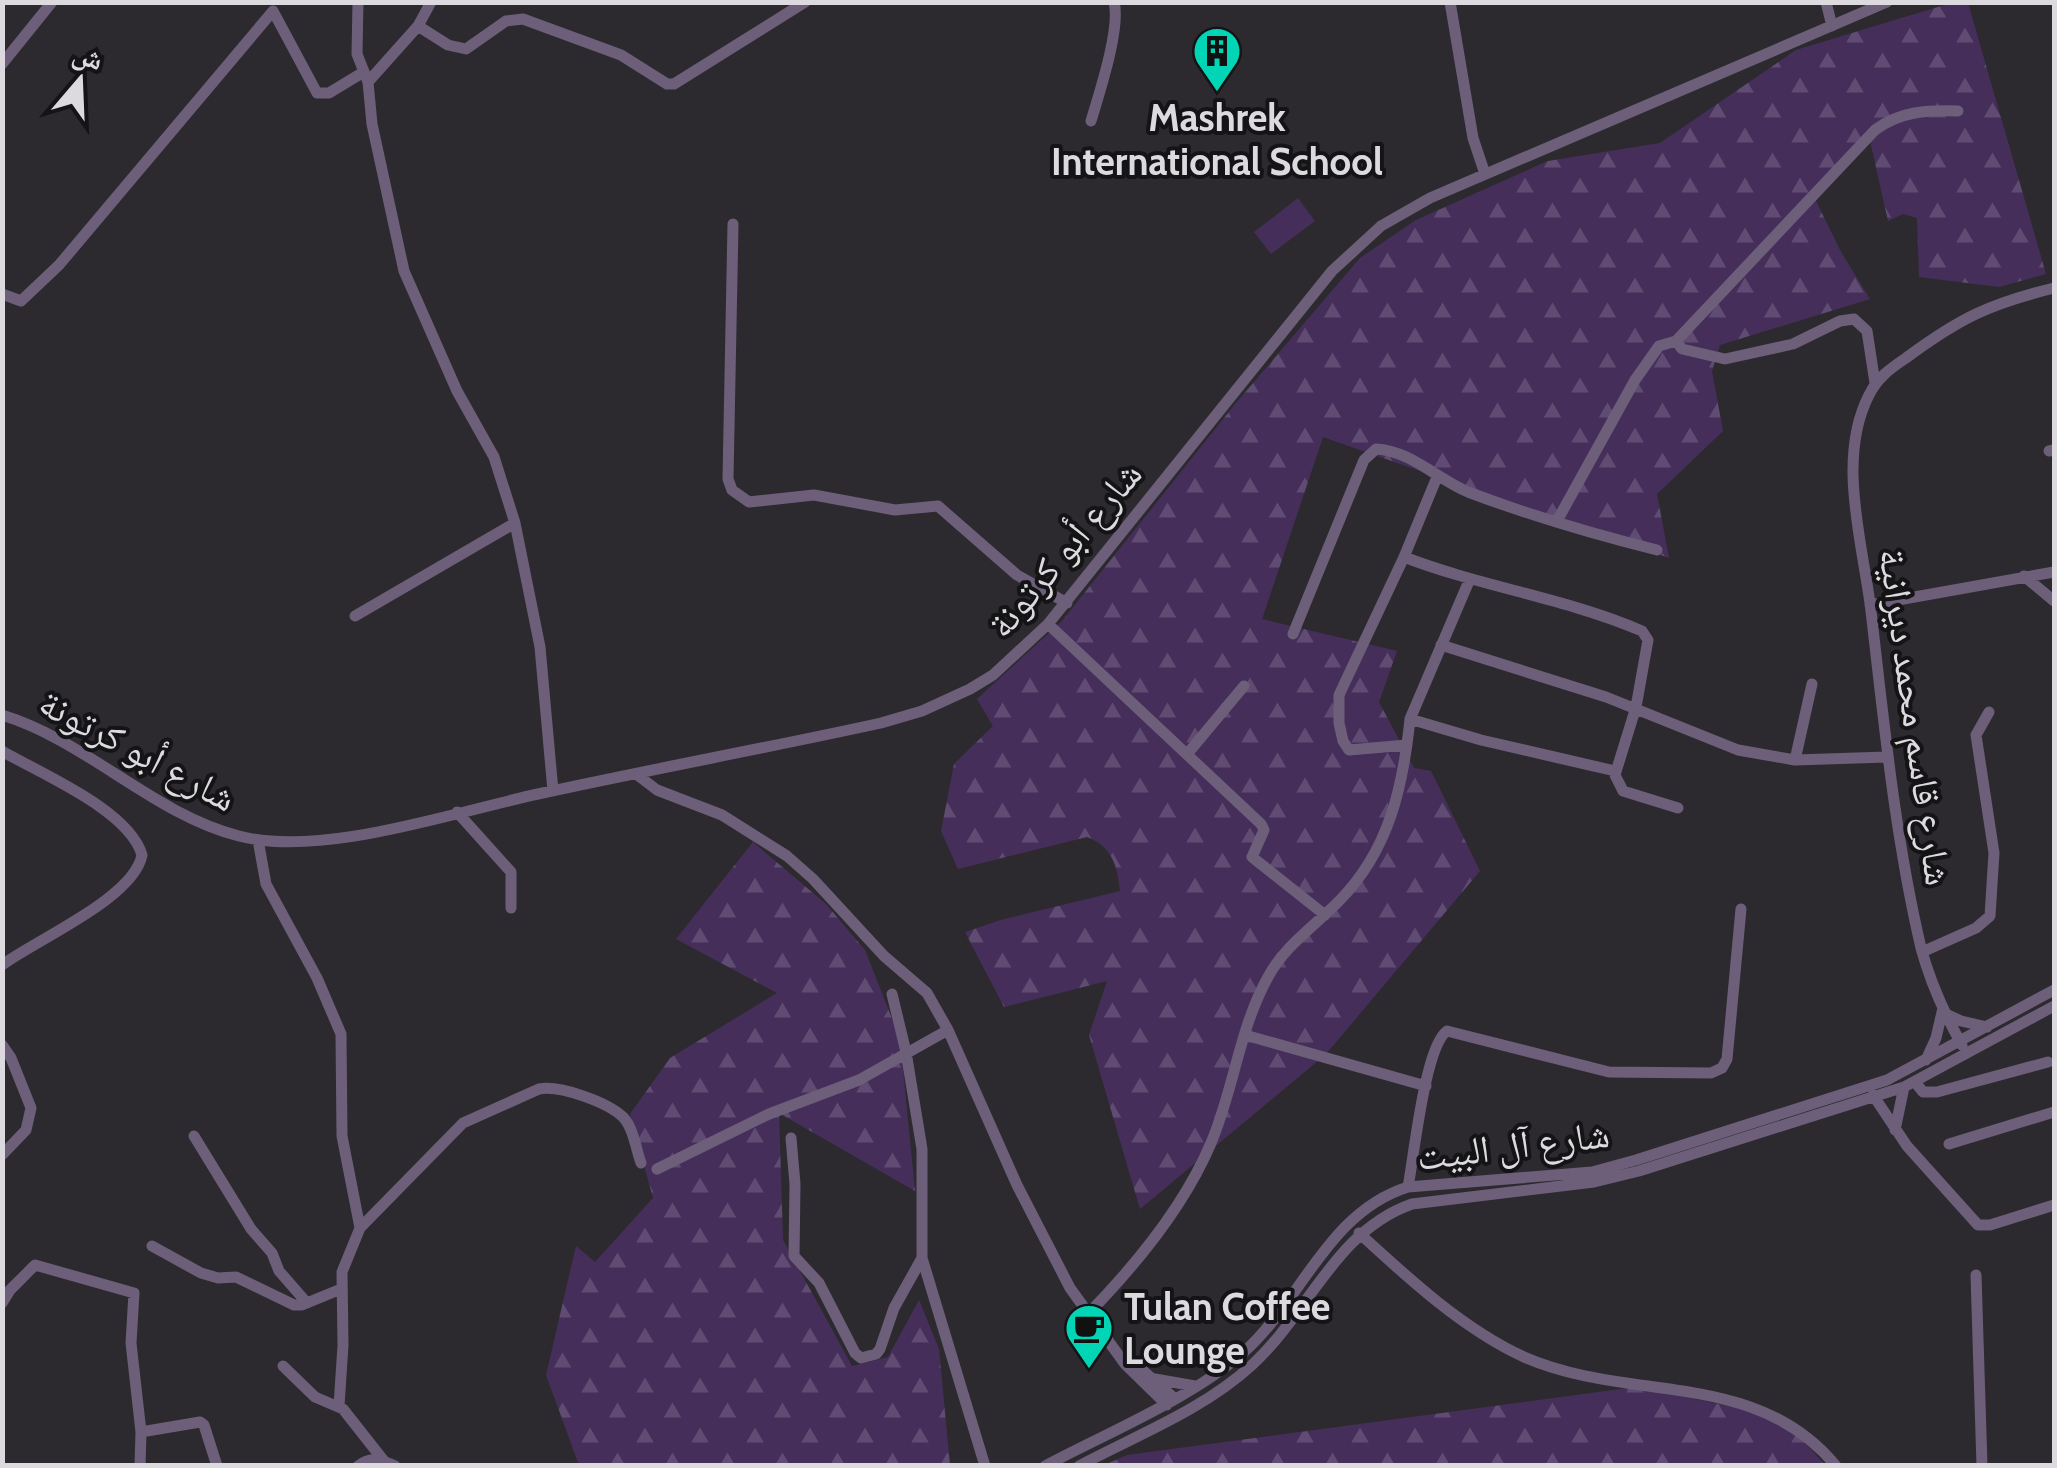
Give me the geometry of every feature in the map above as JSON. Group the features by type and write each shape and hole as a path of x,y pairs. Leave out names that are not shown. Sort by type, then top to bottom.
{"street":[{"path":"2,64 52,2"},
{"path":"358,2 357,54 404,271 457,391 494,457 514,523 540,647 553,791"},
{"path":"2,306 27,297 59,265 272,7 317,93 329,93 365,78 418,26 430,2"},
{"path":"418,26 448,45 466,49 506,20 523,19 621,56 674,84 805,2"},
{"path":"1091,122 1113,32 1114,2"},
{"path":"1450,2 1474,138 1485,174"},
{"path":"1826,2 1832,26"},
{"name":"شارع أبو كرتونة","path":"2,715 43,731 210,827 258,840 307,840 348,835 881,723 922,711 993,676 1048,624 1349,253 1395,217 1485,174 1888,2"},
{"path":"1557,521 1658,346 1676,341 1875,130 1888,120 1912,112 1958,111"},
{"path":"733,224 728,479 732,490 749,502 814,495 895,510 938,506 1018,575 1067,603"},
{"path":"1676,341 1682,350 1725,359 1793,344 1840,321 1854,319 1867,331 1875,383 1952,324 2006,299 2054,288"},
{"path":"2,294 16,301"},
{"name":"شارع قاسم محمد ديرانية","path":"1875,383 1861,417 1853,489 1887,757 1922,952 1944,1010 1967,1054"},
{"path":"1293,634 1370,453 1381,449 1468,492 1656,550"},
{"path":"1407,745 1349,750 1342,741 1337,705 1437,477"},
{"path":"356,616 514,523"},
{"path":"1404,557 1469,581 1519,591 1642,631 1648,640 1636,708 1616,771 1624,792 1678,808"},
{"path":"1870,606 2054,572"},
{"path":"2024,576 2054,601"},
{"path":"1087,1315 1133,1265 1197,1172 1216,1131 1256,1003 1275,964 1360,879 1378,850 1398,794 1410,720 1469,581"},
{"path":"1048,624 1264,828 1252,856 1325,915"},
{"path":"1441,645 1636,708 1738,750 1795,760 1887,757"},
{"path":"1795,760 1812,684"},
{"path":"1188,753 1244,686"},
{"path":"1922,952 1976,928 1990,916 1994,852 1976,735 1990,712"},
{"path":"1410,720 1616,771"},
{"path":"2,752 106,811 134,838 142,855 138,869 120,888 2,964"},
{"path":"636,774 657,790 722,814 795,863 884,956 927,993 948,1030 989,1128 1046,1246 1087,1315 1125,1364 1182,1412"},
{"path":"457,812 510,872 511,908"},
{"path":"258,840 266,884 318,978 339,1026 342,1136 360,1228"},
{"path":"1408,1187 1426,1086 1437,1040 1443,1034 1452,1031 1609,1072 1716,1072 1726,1059 1741,908"},
{"name":"شارع آل البيت","path":"1079,1466 1232,1381 1262,1354 1358,1233 1381,1217 1412,1204 1608,1179 1795,1119 1872,1092 2054,990"},
{"path":"892,994 906,1052 922,1156 922,1258 985,1466"},
{"name":"شارع آل البيت","path":"1045,1466 1195,1386 1251,1345 1323,1252 1353,1219 1386,1195 1408,1187 1592,1172 1872,1092 1910,1085 2054,1006"},
{"path":"1926,1060 1944,1010 1961,1022 1987,1027"},
{"path":"657,1170 768,1114 859,1080 948,1030"},
{"path":"1245,1035 1426,1086"},
{"path":"2,1046 11,1058 31,1108 26,1130 2,1155"},
{"path":"1895,1130 1910,1085 1923,1092 1938,1092 2048,1062"},
{"path":"339,1406 343,1265 360,1228 456,1128 479,1114 547,1088 568,1090 623,1118 641,1163"},
{"path":"1872,1092 1895,1130 1930,1174 1978,1225 1990,1225 2054,1205"},
{"path":"1949,1144 2054,1112"},
{"path":"194,1136 251,1230 272,1253 278,1270 307,1303"},
{"path":"791,1138 795,1184 792,1249 798,1263 820,1283 855,1354 867,1357 880,1349 894,1308 922,1258"},
{"path":"1358,1233 1459,1316 1524,1357 1578,1374 1691,1392 1755,1407 1795,1427 1836,1466"},
{"path":"152,1246 201,1273 218,1278 236,1277 294,1305 341,1288"},
{"path":"2,1304 35,1265 134,1293 131,1352 141,1432 140,1466"},
{"path":"1976,1274 1982,1466"},
{"path":"283,1366 315,1397 339,1406 390,1463"},
{"path":"1147,1380 1195,1386"},
{"path":"1140,1415 1147,1380"},
{"path":"141,1432 200,1422 216,1466"},
{"path":"358,1466 363,1432"},
{"path":"358,1466 370,1459 390,1463"}],"green space":[{"path":"1951,3 1968,3 2046,274 1999,287 1919,277 1917,218 1903,214 1888,221 1869,136 1814,197 1870,299 1720,345 1712,371 1723,431 1657,494 1669,558 1323,437 1262,619 1397,651 1379,702 1414,768 1431,771 1480,871 1326,1054 1140,1209 1089,1035 1107,981 1004,1007 965,932 1120,891 1112,858 1087,837 958,869 941,831 954,764 993,726 977,699 1062,621 1236,403 1360,258 1416,220 1548,161 1660,143 1796,50"},
{"path":"1298,198 1315,221 1271,254 1254,232"},
{"path":"753,842 826,904 865,950 900,1039 915,1191 779,1113 783,1240 852,1366 888,1357 919,1300 939,1349 950,1465 579,1465 546,1375 576,1246 595,1262 653,1198 630,1114 670,1058 777,993 676,939"},
{"path":"1636,1387 1782,1417 1825,1465 1102,1466 1127,1455"}],"place":[{"name":"Mashrek International School","path":"1217,94"},
{"name":"Tulan Coffee Lounge","path":"1089,1370"}]}
